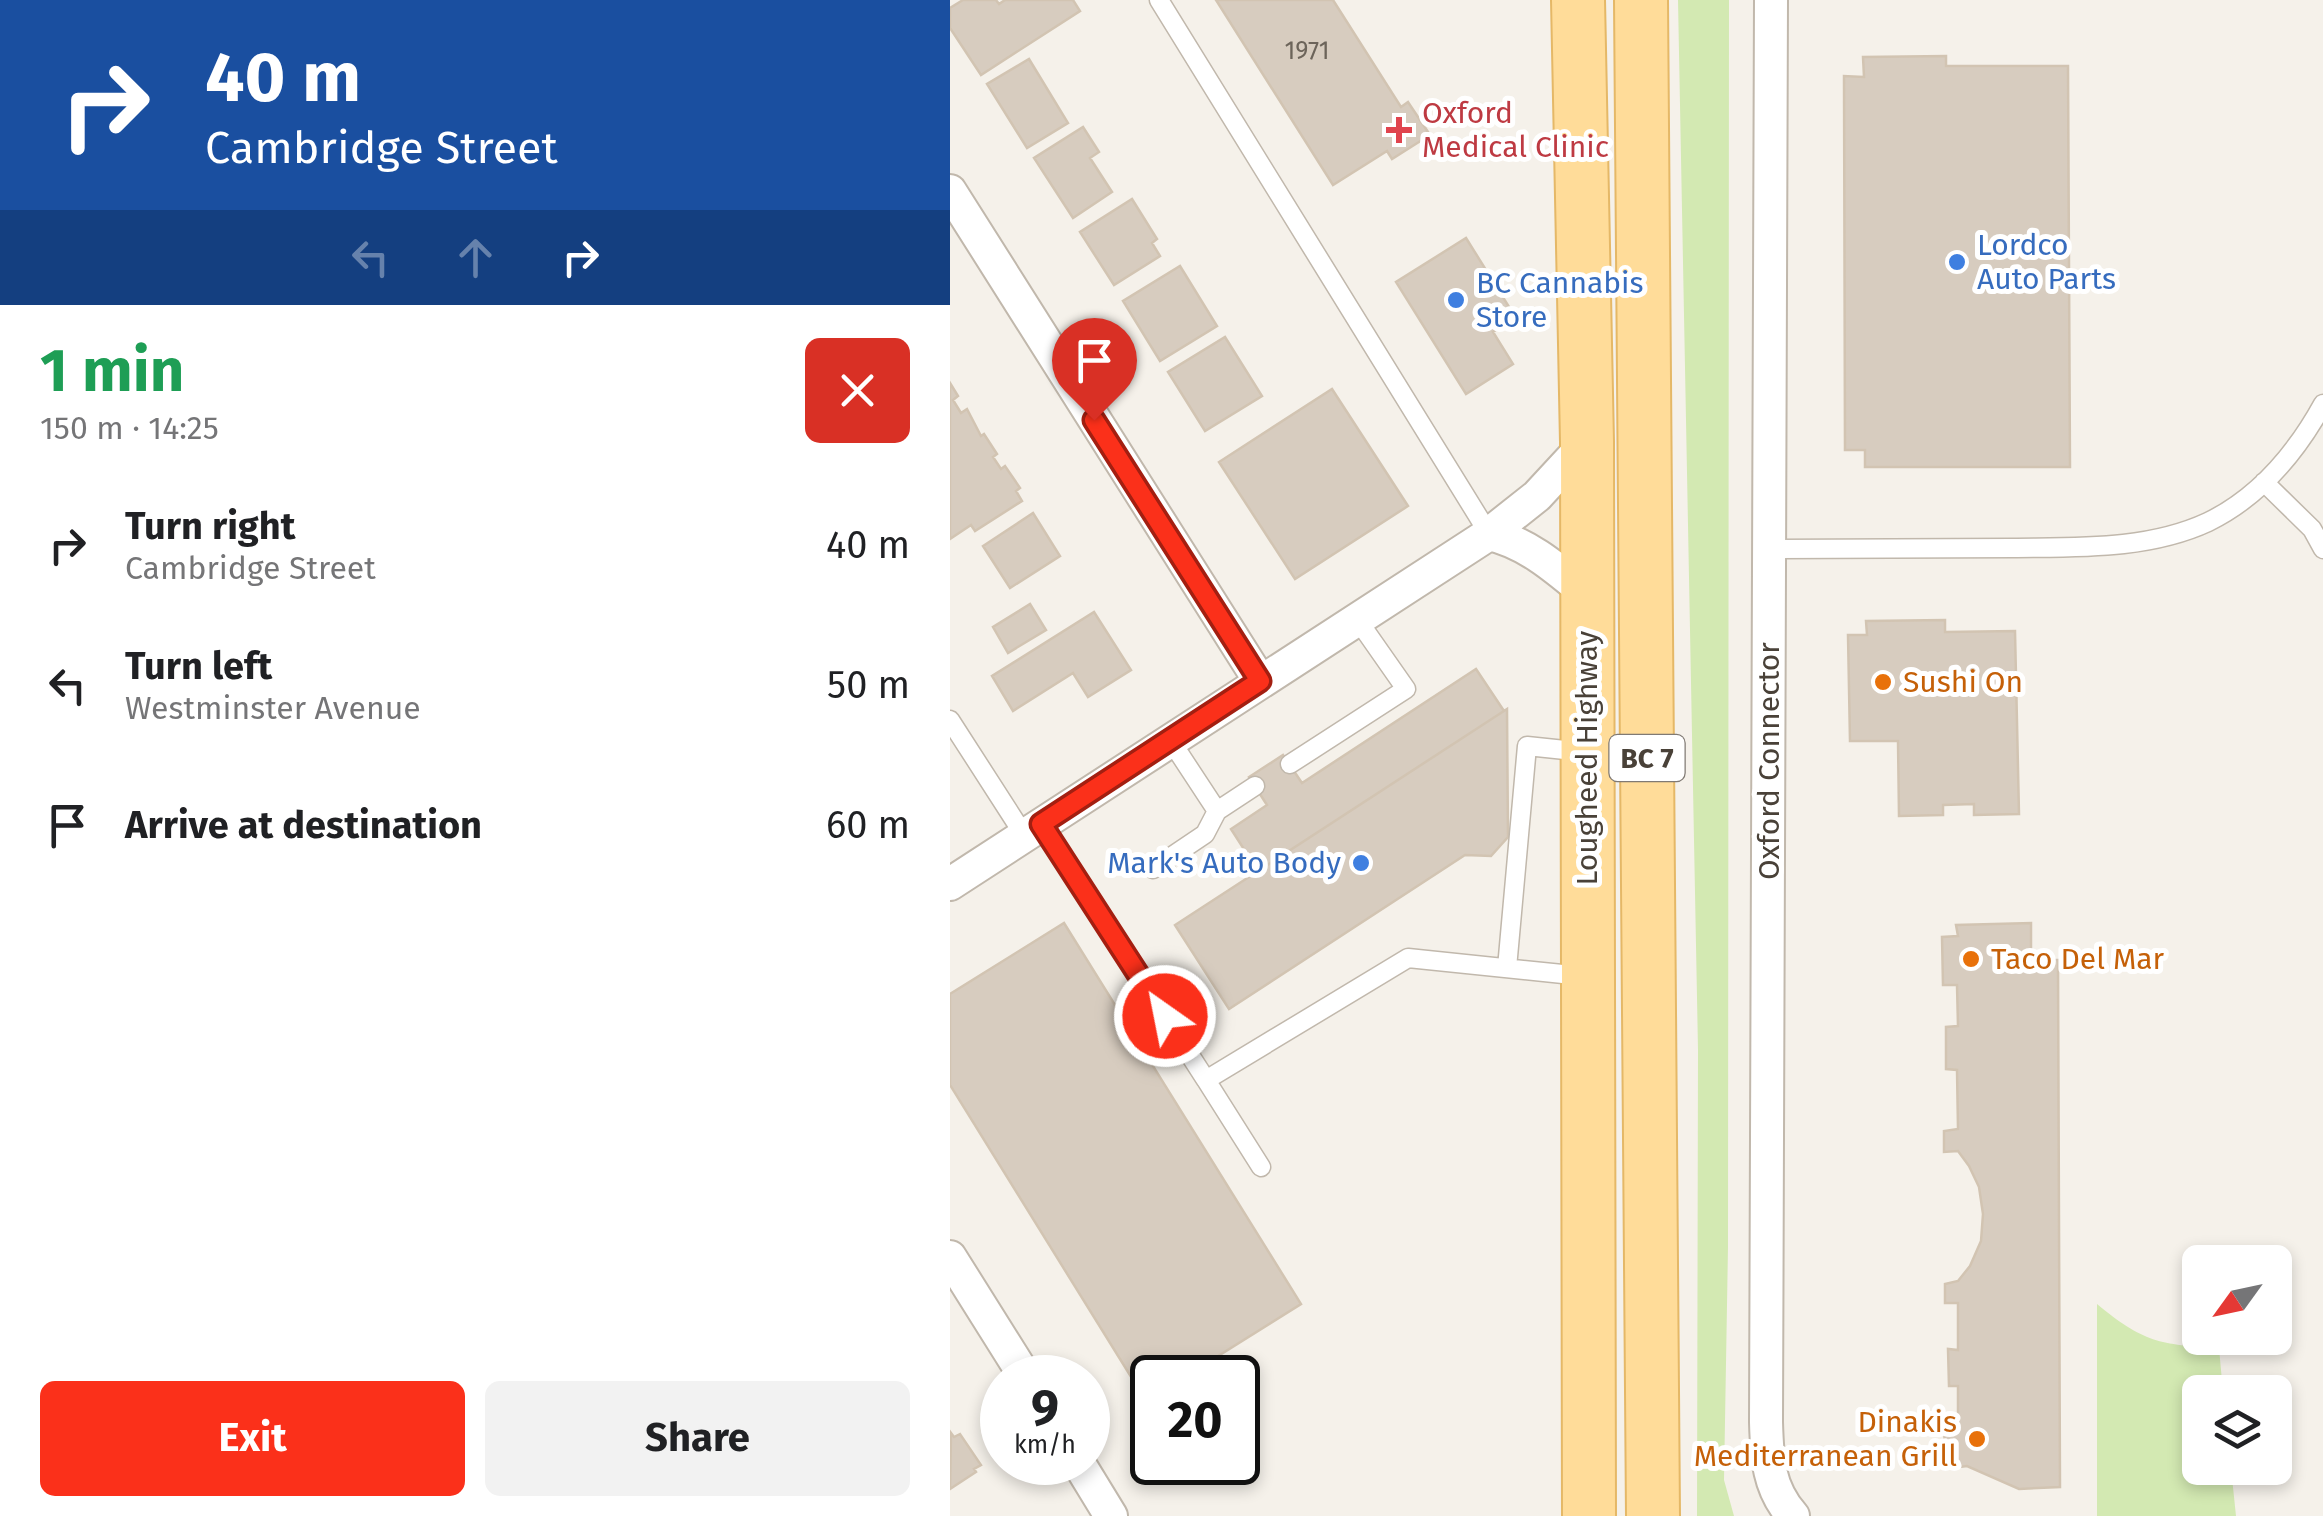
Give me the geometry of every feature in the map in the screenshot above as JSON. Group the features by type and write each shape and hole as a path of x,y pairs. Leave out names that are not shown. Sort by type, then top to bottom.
{"main road":[{"name":"Lougheed Highway","path":"1578,0 1587,442 1590,1516"},
{"name":"Lougheed Highway","path":"1641,0 1653,1516"}],"street":[{"name":"Oxford Connector","path":"1771,0 1767,1443 1771,1479 1793,1516"},
{"path":"950,191 1260,681"},
{"path":"950,884 1489,534 1538,496 1587,442"},
{"path":"1489,534 1504,537 1543,558 1587,594"},
{"path":"950,1257 1012,1355"},
{"path":"1092,1485 1110,1516"}],"lane":[{"path":"1159,0 1489,534"},
{"path":"1770,549 2119,544 2195,527 2237,504 2264,482 2293,452 2323,404"},
{"path":"2264,482 2312,529 2323,549"},
{"path":"1290,764 1406,689 1357,618"},
{"path":"950,720 1032,830 1206,1080 1262,1168"},
{"path":"1172,741 1216,810"},
{"path":"1507,968 1527,746 1587,752"},
{"path":"1153,869 1206,834 1216,810 1255,786"},
{"path":"1206,1080 1408,958 1587,976"}],"green space":[{"path":"1678,0 1729,0 1728,1247 1724,1480 1734,1516 1697,1516 1698,1050"},
{"path":"2097,1304 2140,1334 2182,1345 2182,1355 2220,1355 2221,1375 2182,1375 2182,1485 2233,1485 2236,1516 2097,1516"}],"building":[{"path":"963,0 996,0 999,4 1005,0 1073,0 1080,11 981,75 950,28 950,8"},
{"path":"1216,0 1333,0 1401,107 1408,102 1430,135 1392,159 1387,151 1333,185"},
{"name":"Lordco Auto Parts","path":"1946,56 1946,66 2068,66 2070,467 1865,467 1865,450 1845,450 1844,76 1864,77 1863,57"},
{"path":"1029,59 1068,123 1027,148 987,84"},
{"path":"1083,127 1099,152 1090,158 1112,192 1073,218 1034,158"},
{"path":"1132,199 1157,239 1152,243 1160,256 1114,285 1080,232"},
{"name":"BC Cannabis Store","path":"1466,238 1516,318 1493,332 1513,364 1466,394 1396,282"},
{"path":"1180,266 1217,326 1160,361 1123,301"},
{"path":"1225,337 1262,396 1205,431 1168,372"},
{"path":"950,383 958,396 953,400 961,413 967,409 981,436 984,434 997,454 993,457 1001,469 1005,466 1020,488 1016,491 1022,501 975,531 971,525 950,539"},
{"path":"1332,389 1408,506 1295,579 1219,462"},
{"path":"1033,513 1060,556 1010,588 983,546"},
{"path":"1030,604 1046,630 1008,653 993,627"},
{"path":"1094,612 1131,670 1088,697 1073,673 1013,711 992,676"},
{"path":"1945,620 1945,632 2015,631 2019,814 1974,815 1974,804 1943,805 1943,815 1899,816 1898,741 1850,741 1848,635 1867,635 1866,621"},
{"path":"1476,669 1504,711 1258,871 1231,829 1267,805 1249,777 1283,755 1302,783"},
{"name":"Mark's Auto Body","path":"1507,709 1508,837 1491,856 1465,855 1229,1009 1175,925"},
{"path":"1064,923 1301,1304 1220,1355 1130,1355 1130,1375 950,1085 950,994"},
{"path":"2031,923 2031,960 2058,960 2060,1487 2019,1489 1967,1466 1959,1467 1958,1458 1945,1457 1944,1419 1958,1418 1958,1386 1949,1386 1948,1349 1958,1350 1958,1303 1945,1303 1945,1284 1958,1281 1970,1266 1981,1241 1983,1214 1979,1187 1969,1166 1958,1151 1944,1152 1944,1131 1958,1129 1957,1070 1946,1069 1946,1027 1958,1026 1957,985 1943,985 1942,937 1958,936 1956,925"},
{"path":"951,1433 954,1437 960,1434 980,1466 950,1489"}],"place":[{"name":"Oxford Medical Clinic","path":"1399,130"},
{"name":"Lordco Auto Parts","path":"1957,262"},
{"name":"BC Cannabis Store","path":"1456,300"},
{"name":"Sushi On","path":"1883,682"},
{"name":"Mark's Auto Body","path":"1361,863"},
{"name":"Taco Del Mar","path":"1971,959"},
{"name":"Dinakis Mediterranean Grill","path":"1977,1439"}],"route":[{"path":"1094,420 1260,681 1041,824 1165,1016"}]}
